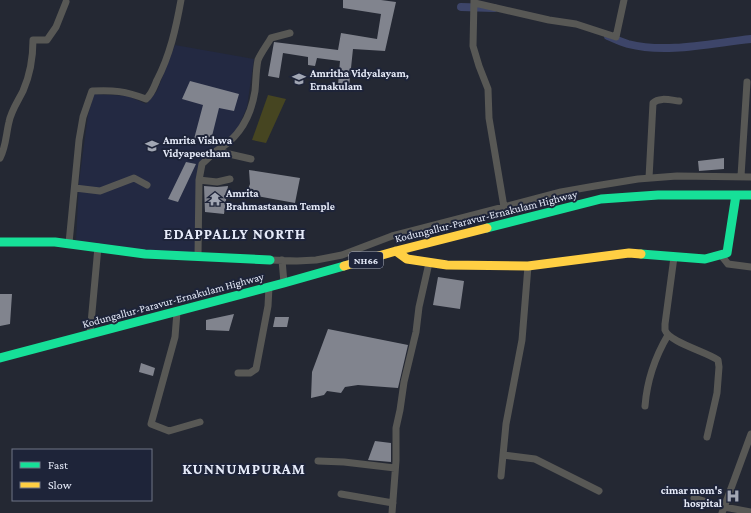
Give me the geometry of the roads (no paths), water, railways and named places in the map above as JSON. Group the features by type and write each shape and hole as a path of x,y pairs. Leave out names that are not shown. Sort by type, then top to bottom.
{"main road":[{"name":"Kodungallur-Paravur-Ernakulam Highway","path":"0,358 177,312 396,251 601,199 658,195 751,195"},
{"path":"396,251 407,258 447,265 528,266 629,253 705,259 727,253 730,246 736,195"},
{"path":"0,242 55,242 145,254 270,260"}],"street":[{"path":"69,243 79,140 83,117 92,91 114,90 130,92 146,99 151,94 166,62 181,0"},
{"path":"504,207 489,118 488,89 473,46 475,5 576,24 616,37 624,0"},
{"path":"0,158 9,121 23,90 28,74 33,54 33,40 47,40 56,27 66,2"},
{"path":"198,256 199,180 202,164 216,151 227,145 241,130 251,108 255,92 258,59 271,38 290,33"},
{"path":"741,176 747,82"},
{"path":"649,178 652,103 658,100 679,100"},
{"path":"216,151 251,158"},
{"path":"270,260 316,260 342,255 392,236 561,192 649,178 677,176 751,177"},
{"path":"75,188 100,192 134,178 147,185"},
{"path":"199,180 216,182 230,179"},
{"path":"90,334 98,247"},
{"path":"342,255 343,266"},
{"path":"721,255 728,264 751,267"},
{"path":"674,256 665,330 668,335 680,342 711,355 718,360 719,367 717,393 707,437"},
{"path":"282,260 284,283"},
{"path":"392,513 396,428 429,263"},
{"path":"501,476 506,424 522,340 528,266"},
{"path":"238,373 250,373 256,369 268,306 269,287"},
{"path":"177,312 174,337 151,424 169,431 200,422"},
{"path":"645,406 647,386 650,375 660,349 668,335"},
{"path":"723,510 751,434"},
{"path":"503,455 535,459 599,491"},
{"path":"318,462 344,462 395,468"},
{"path":"341,494 393,503"},
{"path":"694,498 723,510 751,512"}],"waterway":[{"path":"461,7 494,8"},
{"path":"608,36 628,44 658,48 690,47 751,39"}],"place":[{"name":"Amritha Vidyalayam, Ernakulam","path":"299,79"},
{"name":"Amrita Vishwa Vidyapeetham","path":"152,146"},
{"name":"Amrita Brahmastanam Temple","path":"215,199"},
{"name":"cimar mom's hospital","path":"733,496"}],"district":[{"name":"EDAPPALLY NORTH","path":"235,234"},
{"name":"KUNNUMPURAM","path":"244,469"}]}
